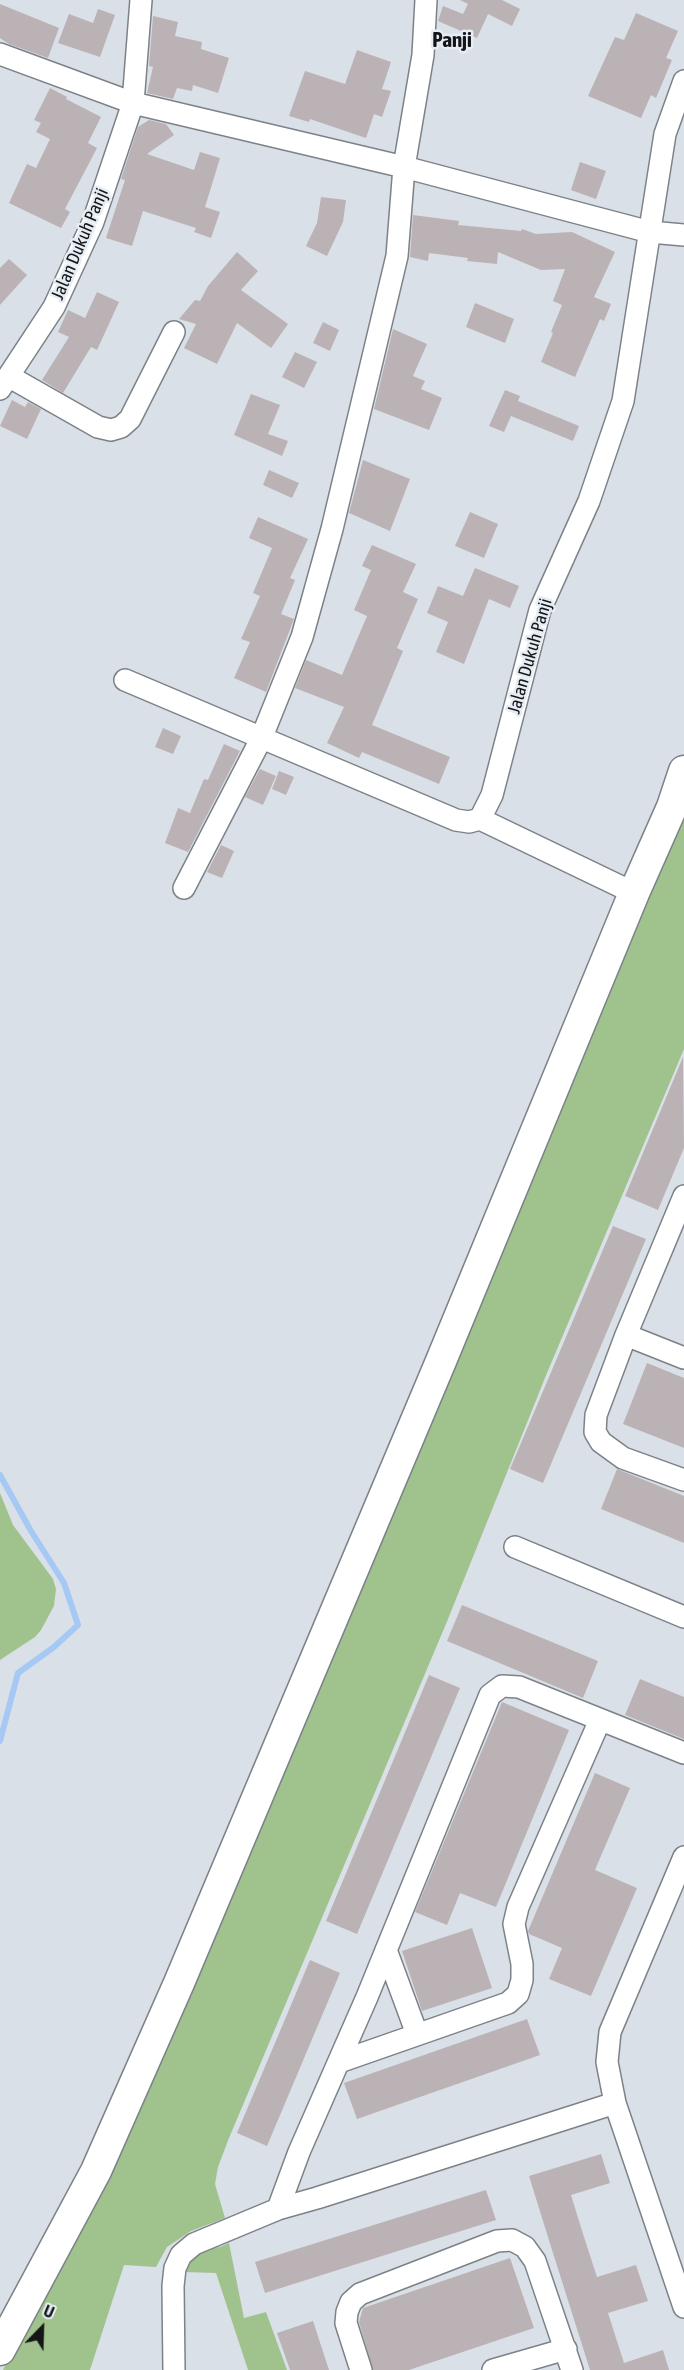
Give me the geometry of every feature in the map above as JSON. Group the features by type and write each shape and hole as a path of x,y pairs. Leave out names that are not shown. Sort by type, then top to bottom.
{"main road":[{"path":"0,2350 96,2171 174,1993 441,1362 634,893 672,807 684,771"}],"street":[{"name":"Jalan Dukuh Panji","path":"141,0 133,103 88,232 54,307 5,383 98,427 111,430 122,427 130,419 174,332"},
{"path":"184,888 261,739 302,637 332,529 397,256 404,167 423,55 426,0"},
{"path":"0,54 133,103 404,167 650,232 684,235"},
{"name":"Jalan Dukuh Panji","path":"480,819 492,795 540,610 589,501 623,401 665,134 684,81"},
{"path":"125,680 456,820 468,822 480,819 634,893"},
{"path":"684,1196 677,1232 626,1335 596,1415 595,1432 601,1442 622,1458 684,1480"},
{"path":"626,1335 684,1358"},
{"path":"515,1547 684,1617"},
{"path":"278,2209 299,2152 386,1950 490,1695 502,1686 519,1687 684,1753"},
{"path":"339,2062 508,2003 518,1994 522,1972 514,1924 518,1907 600,1720"},
{"path":"684,1857 610,2032 607,2061 615,2103 684,2307"},
{"path":"386,1950 417,2034"},
{"path":"174,2370 173,2286 175,2268 181,2255 194,2244 278,2209 615,2103"},
{"path":"361,2370 346,2323 351,2302 360,2294 497,2241 512,2240 525,2247 535,2261 572,2370"},
{"path":"493,2370 566,2349"}],"green space":[{"path":"684,808 684,1049 547,1373 446,1624 229,2138 218,2167 215,2184 225,2218 191,2231 167,2247 156,2267 124,2265 90,2370 3,2370 30,2315"},
{"path":"0,1493 13,1525 53,1579 56,1589 54,1606 41,1630 35,1637 0,1660"},
{"path":"229,2243 244,2318 266,2312 287,2370 248,2370 216,2273 183,2272 182,2261 202,2249 220,2247"}],"building":[{"path":"460,0 502,0 520,9 512,26 488,14 477,38 438,21 443,6 463,14 468,4"},
{"path":"0,4 59,28 48,58 9,44 0,38"},
{"path":"98,9 115,15 100,57 58,43 69,14 93,23"},
{"path":"636,13 678,31 666,58 672,60 656,98 651,95 641,118 588,96 615,37 624,40"},
{"path":"153,16 178,22 175,36 202,42 201,49 229,58 218,93 193,85 192,91 177,88 173,99 147,93 153,67 149,66"},
{"path":"357,50 391,62 382,89 391,91 382,117 374,114 366,138 310,119 309,122 289,116 305,71 345,84"},
{"path":"50,88 101,117 88,143 97,148 65,209 70,212 61,228 9,203 27,164 36,168 50,139 36,132 41,123 34,120"},
{"path":"149,120 166,124 174,135 147,154 194,170 200,152 220,158 205,207 220,212 211,238 194,232 196,228 143,211 132,246 106,238 125,180 121,179 138,127"},
{"path":"580,162 606,171 596,199 571,190"},
{"path":"321,197 346,200 343,222 327,256 306,246 317,223"},
{"path":"413,215 459,221 458,225 521,231 522,229 536,234 572,232 615,252 594,297 611,304 604,321 600,319 575,377 541,362 562,305 553,301 565,269 541,270 498,252 497,264 467,261 468,258 429,253 428,261 410,257"},
{"path":"237,252 258,271 241,290 288,324 271,348 237,323 217,364 184,348 196,324 179,319 195,300 200,301 208,286"},
{"path":"9,259 27,275 0,305 0,268"},
{"path":"97,292 119,302 97,350 91,347 63,393 42,380 69,337 58,332 68,310 85,318"},
{"path":"475,303 514,319 505,343 466,327"},
{"path":"323,322 339,330 330,351 313,343"},
{"path":"393,329 427,344 413,376 425,381 421,389 442,398 429,430 374,409"},
{"path":"295,352 317,362 304,388 282,377"},
{"path":"505,390 520,396 518,401 579,426 573,441 511,416 504,432 489,426"},
{"path":"251,394 280,405 268,434 288,441 282,456 234,435"},
{"path":"12,400 25,407 28,402 41,409 27,439 0,426"},
{"path":"363,460 410,479 390,531 349,513"},
{"path":"269,470 299,483 292,498 263,485"},
{"path":"470,512 498,524 484,558 455,546"},
{"path":"258,517 308,539 290,578 295,580 281,614 294,619 266,692 234,678 250,642 241,639 260,596 253,593 272,548 249,538"},
{"path":"372,545 416,564 403,592 418,599 397,648 403,651 372,725 450,757 439,784 362,752 359,758 327,743 344,707 295,688 306,660 342,675 367,616 354,610 371,570 362,566"},
{"path":"475,568 519,586 510,608 489,599 464,664 436,652 448,622 427,613 438,586 463,596"},
{"path":"163,728 181,736 173,754 155,747"},
{"path":"224,744 240,751 188,852 165,843 178,808 190,813 204,779 208,780"},
{"path":"260,769 276,776 263,805 245,797"},
{"path":"279,771 294,777 286,795 272,789"},
{"path":"221,845 234,851 222,878 207,872"},
{"path":"683,1057 684,1148 658,1210 625,1196"},
{"path":"613,1226 646,1239 543,1483 510,1469"},
{"path":"647,1363 684,1378 684,1448 623,1424"},
{"path":"617,1469 684,1496 684,1543 601,1509"},
{"path":"462,1605 598,1661 583,1698 447,1641"},
{"path":"429,1675 460,1688 357,1934 326,1921"},
{"path":"640,1679 684,1697 684,1739 625,1715"},
{"path":"502,1702 569,1730 496,1907 460,1893 447,1925 415,1912"},
{"path":"595,1773 630,1788 595,1870 637,1888 591,1996 549,1979 562,1948 529,1934 528,1931"},
{"path":"472,1928 492,1988 422,2011 402,1951"},
{"path":"310,1960 340,1973 267,2146 237,2133"},
{"path":"527,2019 540,2055 357,2119 344,2083"},
{"path":"601,2154 610,2183 571,2195 584,2237 597,2277 636,2265 648,2301 608,2313 624,2363 663,2350 669,2370 590,2370 553,2253 529,2176"},
{"path":"486,2190 496,2220 265,2293 255,2262"},
{"path":"510,2258 534,2328 409,2370 373,2370 359,2322 363,2308"},
{"path":"313,2321 329,2370 290,2370 277,2333"}],"waterway":[{"path":"0,1475 31,1531 64,1583 78,1625 54,1647 18,1673 0,1741"}],"district":[{"name":"Panji","path":"452,40"}]}
